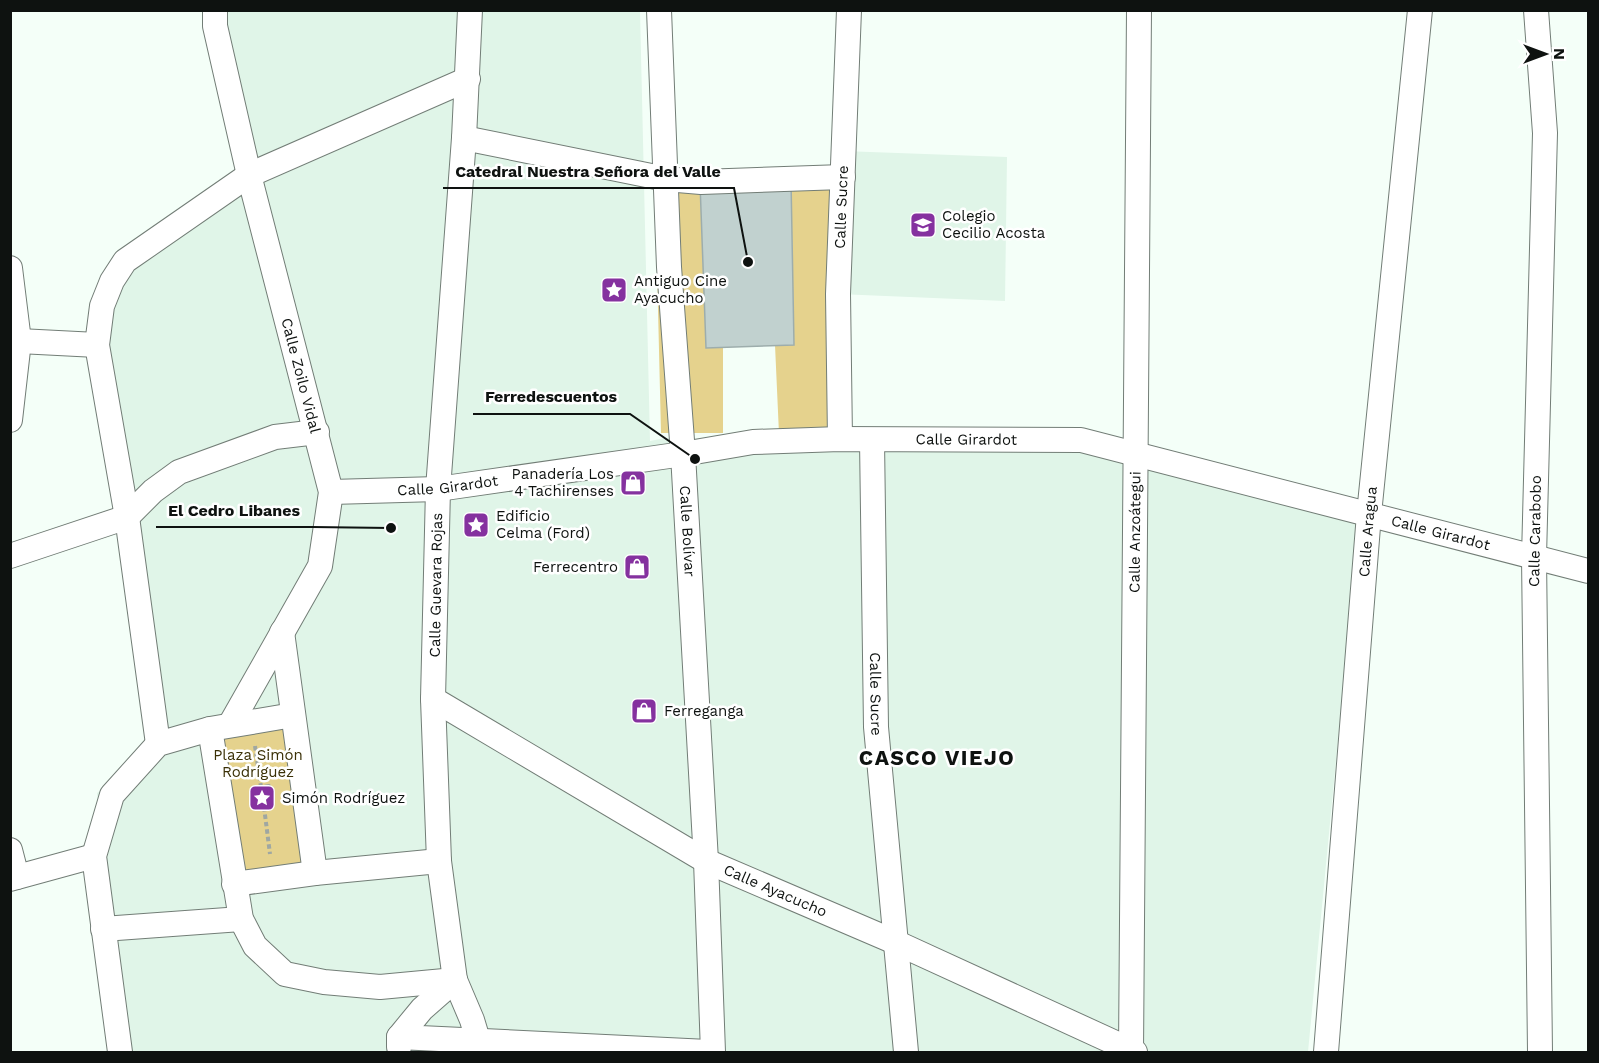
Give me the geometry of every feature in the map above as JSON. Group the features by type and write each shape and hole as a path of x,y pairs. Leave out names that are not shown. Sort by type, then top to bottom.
{"street":[{"name":"Calle Zoilo Vidal","path":"215,10 215,27 249,175 331,492 320,566 231,725"},
{"name":"Calle Guevara Rojas","path":"470,10 468,79 438,489 433,699 439,861 455,980 479,1046"},
{"name":"Calle Bolívar","path":"659,10 669,267 683,454 706,861 711,1053"},
{"name":"Calle Sucre","path":"840,439 838,294 849,10"},
{"name":"Calle Anzoátegui","path":"1132,1052 1140,10"},
{"name":"Calle Aragua","path":"1326,1053 1369,514 1420,10"},
{"name":"Calle Carabobo","path":"1536,10 1545,133 1534,557 1540,1053"},
{"path":"158,744 127,517 97,345 102,306 112,281 125,261 249,175 468,79"},
{"path":"464,138 666,179 701,182 843,177"},
{"path":"10,268 19,341 10,420"},
{"path":"19,341 97,345"},
{"path":"10,556 127,517 153,491 179,472 275,437 317,432"},
{"name":"Calle Girardot","path":"331,492 438,489 753,442 840,439 1081,440 1588,571"},
{"name":"Calle Sucre","path":"872,440 876,727 906,1053"},
{"path":"282,632 315,873"},
{"name":"Calle Ayacucho","path":"433,699 706,861 895,942 1132,1052"},
{"path":"120,1053 94,856 112,795 158,744 231,725 293,715"},
{"path":"231,725 234,884 241,919 255,946 285,974 324,982 380,987 455,980"},
{"path":"10,850 14,878 94,856"},
{"path":"234,884 315,873 439,861"},
{"path":"103,930 241,919"},
{"path":"399,1045 422,1009 455,980"},
{"path":"399,1045 711,1053"}],"path":[{"path":"231,725 261,787"},
{"path":"269,786 272,806 264,807 256,808 253,789 269,786"},
{"path":"264,807 274,879"}],"shaded area":[{"path":"223,11 640,11 650,441 665,438 1110,448 1359,521 1308,1052 128,1052 97,793 161,749 105,347 111,273 260,183"},
{"name":"Colegio Cecilio Acosta","path":"843,151 1007,157 1005,301 838,294"}],"green space":[{"path":"842,178 831,434 779,434 775,345 794,344 791,180"},
{"path":"700,183 706,348 723,348 723,433 661,433 655,185"},
{"name":"Plaza Simón Rodríguez","path":"293,715 315,873 234,884 210,729"}],"building":[{"path":"791,180 794,345 706,348 700,183"},
{"path":"411,1050 469,1050 469,1052 411,1052"}],"place":[{"name":"Colegio Cecilio Acosta","path":"923,225"},
{"name":"Catedral Nuestra Señora del Valle","path":"748,262"},
{"name":"Antiguo Cine Ayacucho","path":"614,290"},
{"name":"Ferredescuentos","path":"695,459"},
{"name":"Panadería Los 4 Tachirenses","path":"633,483"},
{"name":"Edificio Celma (Ford)","path":"476,525"},
{"name":"El Cedro Libanes","path":"391,528"},
{"name":"Ferrecentro","path":"637,567"},
{"name":"Ferreganga","path":"644,711"},
{"name":"Simón Rodríguez","path":"262,798"}],"district":[{"name":"CASCO VIEJO","path":"937,758"}]}
